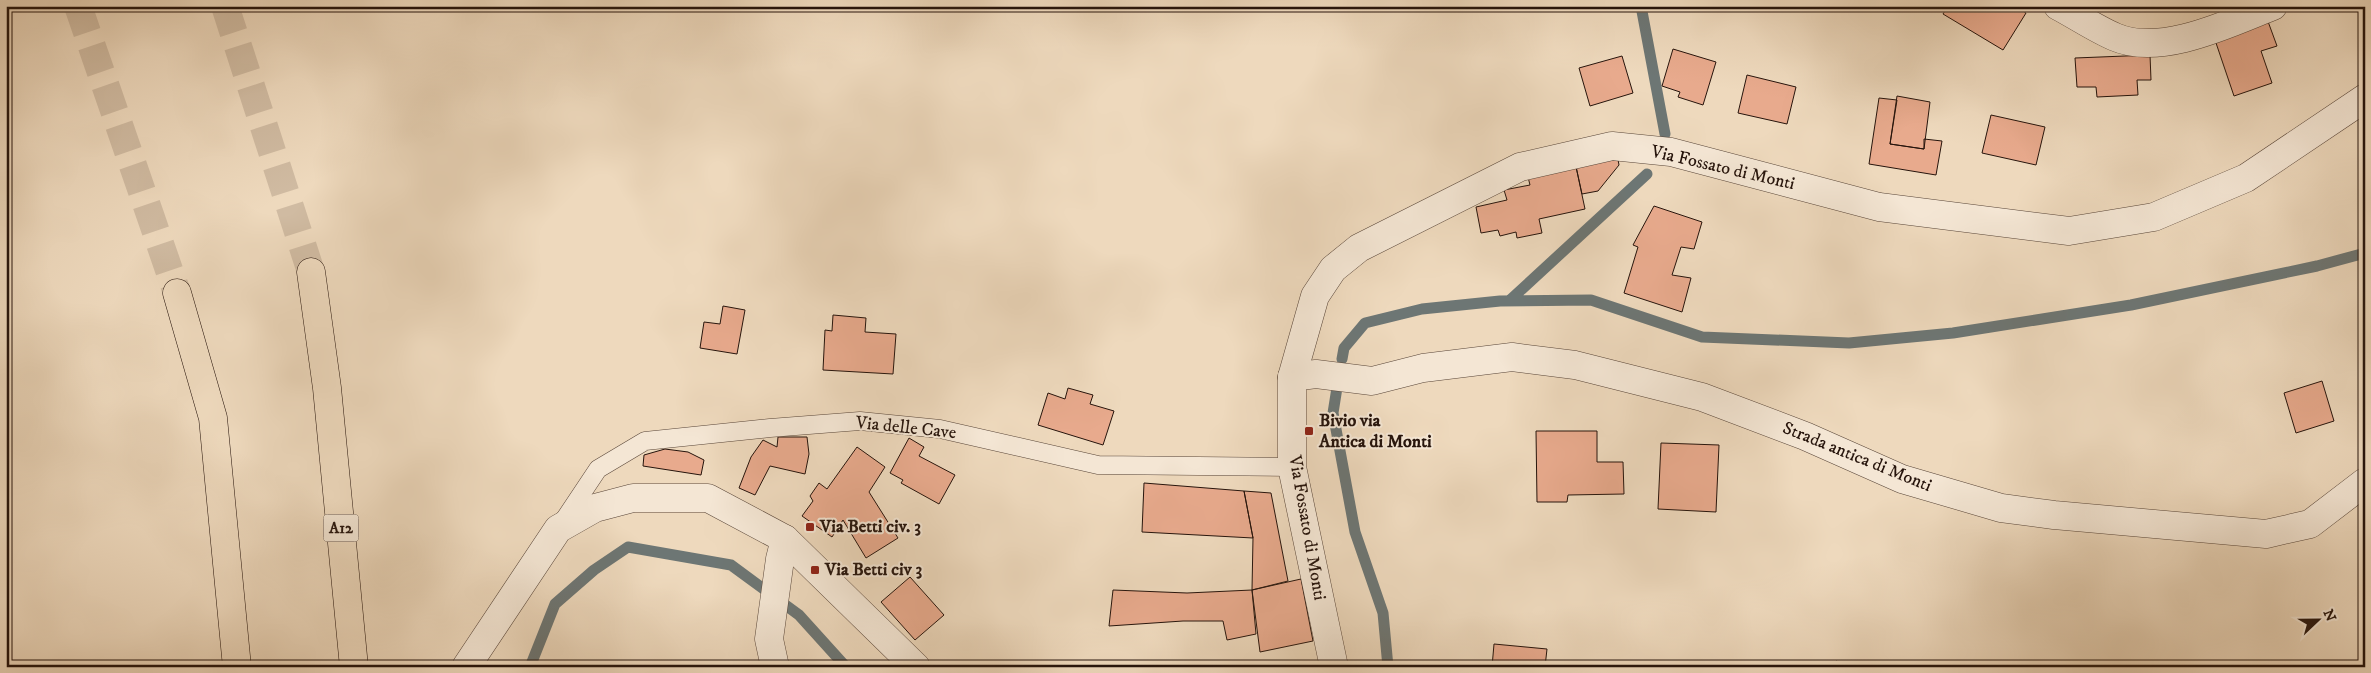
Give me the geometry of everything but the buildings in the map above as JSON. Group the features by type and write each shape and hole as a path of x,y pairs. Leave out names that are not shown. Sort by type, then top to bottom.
{"highway":[{"name":"A12","path":"311,272 328,388 354,667"},
{"path":"177,293 213,418 237,667"}],"street":[{"path":"2058,6 2117,38 2152,44 2200,35 2273,6"},
{"name":"Via Fossato di Monti","path":"1334,667 1292,467 1315,296 1333,269 1359,248 1520,167 1612,146 1671,152 1879,207 2069,231 2154,217 2246,178 2365,98"},
{"name":"Strada antica di Monti","path":"1304,375 1372,381 1422,368 1512,357 1575,364 1702,397 1805,436 1902,479 2001,508 2054,515 2266,534 2310,524 2365,482"},
{"path":"466,667 558,529 595,508 633,498 708,498 782,549 916,667"},
{"path":"774,667 769,639 782,549"}],"lane":[{"name":"Via delle Cave","path":"558,529 598,469 645,440 770,428 860,421 940,429 1098,465 1292,467"}],"waterway":[{"path":"1641,6 1665,134"},
{"path":"1509,301 1647,174"},
{"path":"1342,359 1344,348 1365,323 1422,309 1500,301 1591,300 1702,337 1849,343 1953,333 2131,305 2317,266 2365,253"},
{"path":"1339,375 1333,413 1355,532 1383,613 1388,667"},
{"path":"530,667 555,604 594,570 628,547 731,565 799,615 846,667"}],"tunnel":[{"path":"78,6 177,293"},
{"path":"225,6 311,272"}],"place":[{"name":"Bivio via Antica di Monti","path":"1309,431"},
{"name":"Via Betti civ. 3","path":"810,527"},
{"name":"Via Betti civ 3","path":"815,570"}]}
